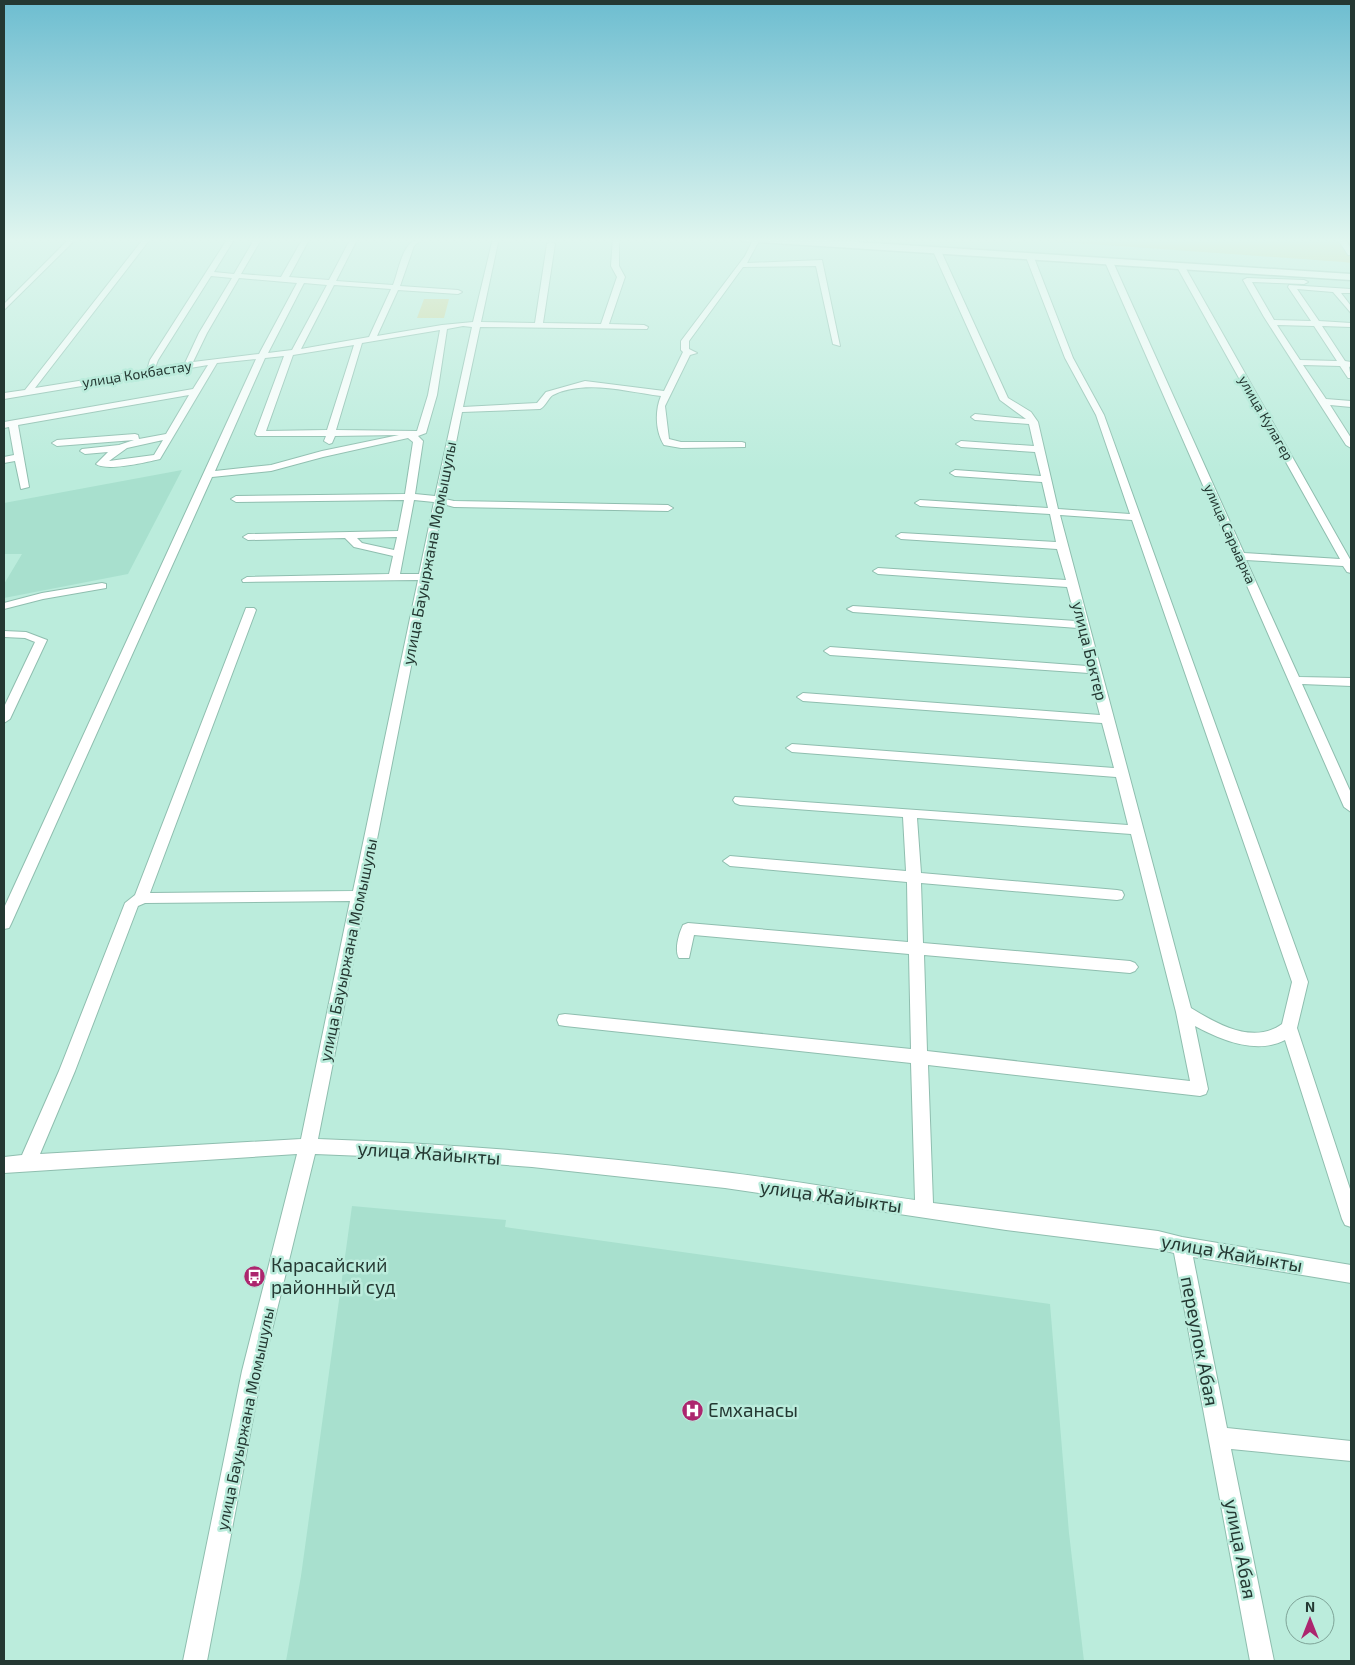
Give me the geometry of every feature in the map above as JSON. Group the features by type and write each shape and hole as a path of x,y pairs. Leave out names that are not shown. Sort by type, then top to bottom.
{"street":[{"path":"28,392 87,316"},
{"path":"150,372 154,360 183,316"},
{"path":"188,365 213,316"},
{"path":"4,924 262,356 283,316"},
{"path":"313,316 292,353 260,434 392,431 412,435 418,441 404,534 394,577"},
{"path":"372,339 382,316"},
{"name":"улица Бауыржана Момышулы","path":"195,1661 252,1371 308,1146 425,577 435,496 458,410 480,316"},
{"path":"539,324 540,316"},
{"path":"604,326 608,316"},
{"path":"703,316 685,341 684,348 690,353 661,406 664,439 667,443 681,445 742,445"},
{"path":"831,316 837,344"},
{"path":"966,316 1004,400 1028,414 1033,422"},
{"path":"1053,316 1067,353 1087,395 1100,415 1300,982 1289,1028 1351,1219"},
{"name":"улица Сарыарка","path":"1132,316 1351,807"},
{"name":"улица Кулагер","path":"1210,316 1349,567"},
{"path":"1268,316 1351,445"},
{"path":"1311,316 1347,364 1351,376"},
{"path":"1272,322 1351,324"},
{"name":"улица Кокбастау","path":"4,396 188,365 292,353 442,327 478,323 644,327"},
{"path":"209,474 271,468 322,454 421,433 444,330 442,327"},
{"path":"322,454 359,341"},
{"path":"118,448 101,464 126,463 157,457 214,361"},
{"path":"1298,362 1347,364"},
{"path":"458,410 540,406 549,394 586,384 666,394"},
{"path":"24,486 8,424 196,391"},
{"path":"1324,402 1351,404"},
{"path":"975,417 1033,422"},
{"name":"улица Боктер","path":"918,1058 1200,1089 1184,1012 1062,546 1033,422"},
{"path":"56,443 171,436"},
{"path":"93,459 134,442 171,436"},
{"path":"961,444 1038,449"},
{"path":"85,451 118,448"},
{"path":"4,460 18,457"},
{"path":"955,473 1046,479"},
{"path":"236,499 435,496 454,504 668,508"},
{"path":"920,502 1136,517"},
{"path":"248,537 404,534"},
{"path":"348,535 358,545 400,554"},
{"path":"901,536 1062,546"},
{"path":"1240,556 1349,567"},
{"path":"878,571 1072,584"},
{"path":"247,580 425,577"},
{"path":"4,606 42,596 102,586"},
{"path":"853,609 1084,625"},
{"path":"142,898 250,610"},
{"path":"4,634 26,635 41,640 40,646 4,719"},
{"path":"830,651 1096,670"},
{"path":"1295,680 1351,682"},
{"path":"803,697 1107,718"},
{"path":"792,748 1120,772"},
{"path":"740,800 1135,830"},
{"path":"910,814 914,878 924,1210"},
{"path":"730,862 1117,895"},
{"path":"28,1162 67,1071 132,902 142,898 359,896"},
{"path":"684,954 688,929 1130,967"},
{"path":"1184,1012 1228,1034 1245,1039 1271,1039 1289,1028"},
{"path":"565,1020 918,1058"},
{"name":"улица Жайыкты","path":"4,1165 308,1146 413,1150 532,1159 725,1180 924,1210 1158,1240 1182,1246 1351,1274"},
{"name":"переулок Абая","path":"1182,1246 1219,1436"},
{"path":"1219,1436 1351,1451"},
{"name":"улица Абая","path":"1219,1436 1262,1661"}],"shaded area":[{"path":"418,316 445,316 444,318 417,318"},
{"path":"182,470 128,574 4,598 4,584 22,554 4,554 4,503"},
{"name":"Емханасы","path":"352,1206 506,1220 505,1227 1050,1304 1069,1533 1084,1661 286,1661 301,1576"}],"place":[{"name":"Карасайский районный суд","path":"255,1276"},
{"name":"Емханасы","path":"692,1410"}]}
